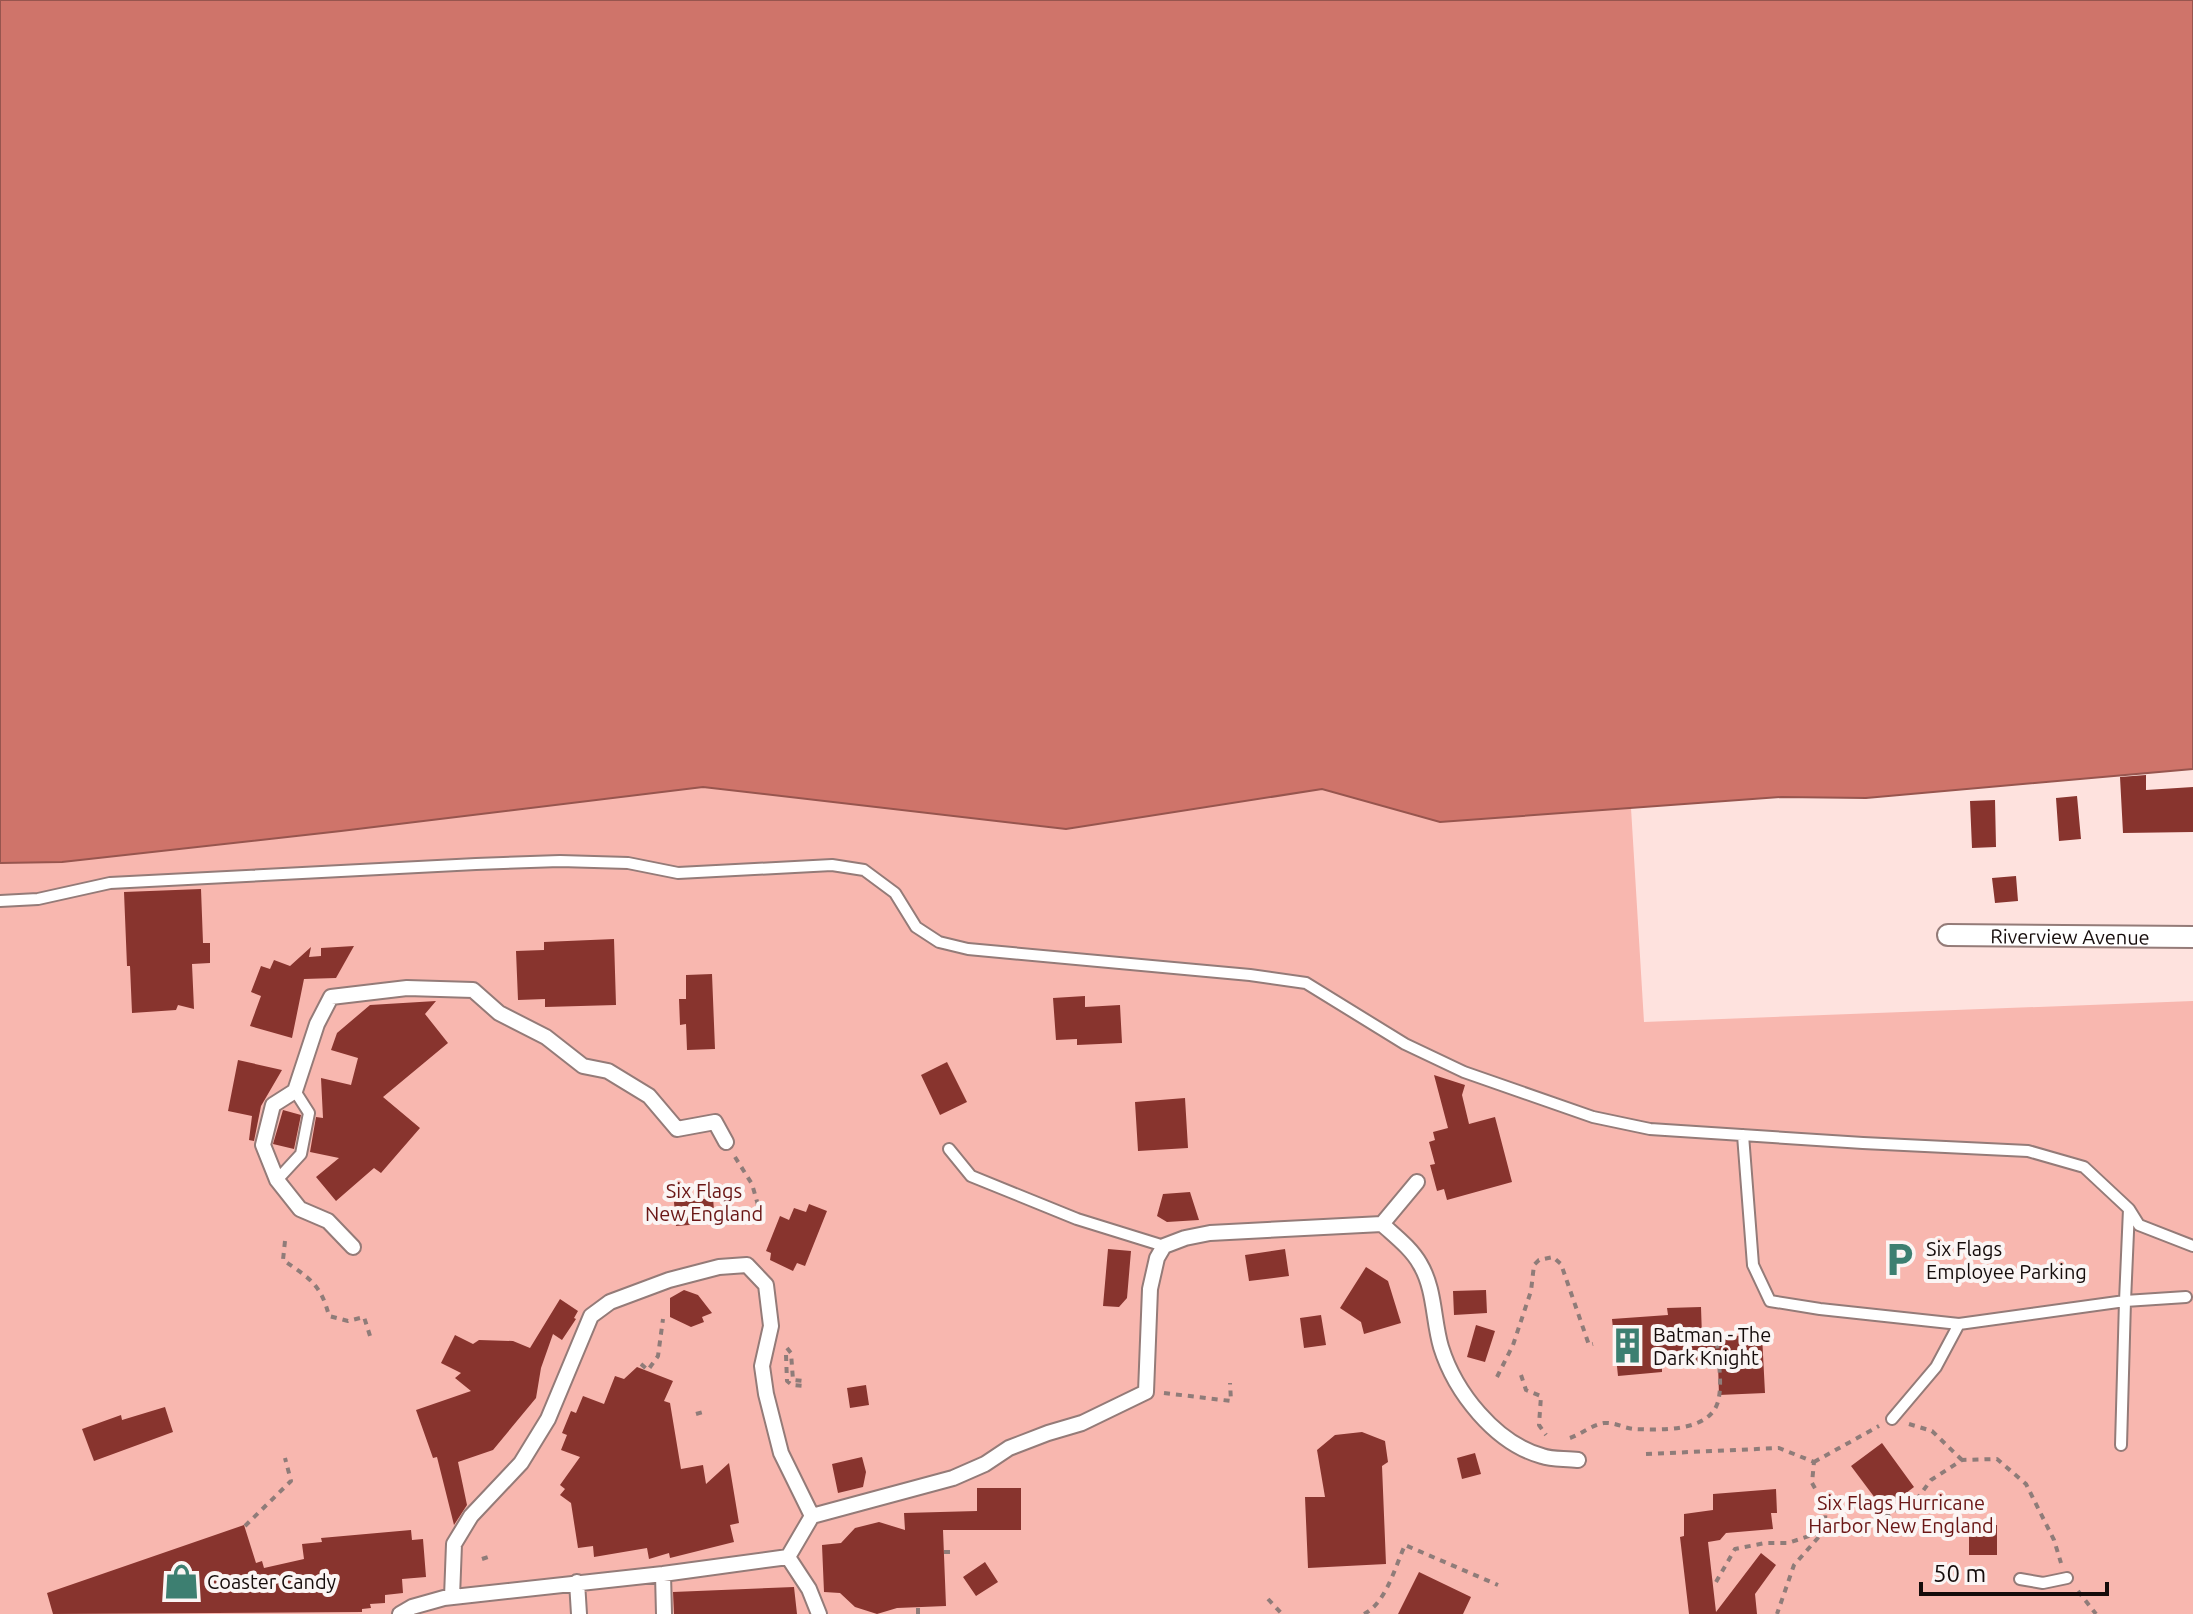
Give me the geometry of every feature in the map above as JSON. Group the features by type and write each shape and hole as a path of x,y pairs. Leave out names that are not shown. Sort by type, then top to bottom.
{"street":[{"name":"Riverview Avenue","path":"1948,935 2193,937"},
{"path":"353,1247 328,1221 300,1209 277,1180 263,1145 273,1105 295,1091 317,1024 331,997 407,988 473,990 499,1013 546,1037 583,1066 608,1071 649,1096 677,1129 715,1122 726,1142"},
{"path":"788,1557 812,1516 953,1478 985,1464 1009,1448 1082,1423 1146,1392 1150,1289 1157,1258 1164,1246 1210,1233 1382,1224 1417,1182"},
{"path":"1382,1224 1420,1264 1429,1283 1442,1348 1473,1407 1501,1435 1525,1450 1544,1457 1578,1460"},
{"path":"452,1597 454,1544 471,1516 521,1463 548,1419 591,1316 610,1302 669,1280 719,1267 747,1265 766,1285 771,1326 762,1366 766,1394 781,1453 812,1516"},
{"path":"400,1614 412,1607 452,1597 788,1557"},
{"path":"788,1557 809,1589 819,1614"},
{"path":"663,1574 664,1614"},
{"path":"577,1582 579,1614"}],"lane":[{"path":"0,901 38,899 110,883 490,863 628,863 678,873 832,865 864,870 895,893 916,927 939,942 968,949 1306,983 1405,1044 1464,1072 1593,1117 1650,1129 2028,1151 2084,1167 2129,1209 2139,1225 2193,1246"},
{"path":"277,1180 301,1154 309,1113 295,1091"},
{"path":"1743,1135 1753,1265 1770,1301 1959,1324 2125,1301 2186,1297"},
{"path":"949,1149 971,1176 1077,1219 1164,1246"},
{"path":"2121,1445 2129,1209"},
{"path":"1892,1419 1936,1367 1959,1324"},
{"path":"2020,1579 2043,1583 2067,1578"}],"path":[{"path":"726,1142 752,1184 758,1205"},
{"path":"285,1241 283,1260 317,1286 323,1294 329,1316 348,1321 364,1317 371,1339"},
{"path":"1497,1377 1513,1345 1531,1291 1534,1265 1539,1260 1553,1257 1561,1264 1589,1345 1593,1344"},
{"path":"641,1364 648,1370 654,1364 660,1349 663,1319"},
{"path":"1565,1439 1600,1424 1612,1423 1630,1429 1698,1423 1716,1409 1719,1399 1717,1341 1703,1342"},
{"path":"777,1346 786,1347 791,1353 793,1380 804,1383 792,1385 787,1381 786,1355 777,1353"},
{"path":"1521,1375 1526,1390 1541,1396 1539,1425 1549,1437"},
{"path":"1146,1392 1231,1401 1230,1383"},
{"path":"696,1414 703,1412"},
{"path":"1646,1454 1779,1448 1814,1462 1812,1483 1826,1508 1824,1531 1794,1565 1777,1614"},
{"path":"245,1526 291,1481 285,1458"},
{"path":"1716,1582 1735,1549 1765,1543 1788,1543 1824,1531 1881,1519 1917,1499 1931,1480 1962,1460 1997,1459 2026,1484 2054,1540 2067,1578 2096,1614"},
{"path":"1364,1614 1372,1610 1385,1590 1405,1545 1498,1585"},
{"path":"944,1552 955,1552"},
{"path":"1268,1599 1282,1614"},
{"path":"918,1607 918,1614"}],"green space":[{"name":"Six Flags New England","path":"703,787 1066,829 1322,789 1440,822 1631,808 1644,1022 2193,1001 2193,1614 0,1614 0,863 62,862"}],"shaded area":[{"path":"0,0 2193,0 2193,769 1866,798 1781,797 1440,822 1322,789 1066,829 703,787 62,862 0,863"}],"building":[{"path":"2146,775 2146,790 2193,787 2193,832 2123,833 2120,777"},
{"path":"2077,796 2081,839 2059,841 2056,798"},
{"path":"1995,800 1996,847 1972,848 1970,801"},
{"path":"2016,876 2018,901 1995,903 1992,878"},
{"path":"201,889 203,943 210,943 210,963 192,964 194,1009 178,1005 176,1010 132,1013 124,892"},
{"path":"614,939 616,1005 545,1007 545,999 518,1000 516,951 544,950 544,942"},
{"path":"354,946 336,978 304,979 292,1038 250,1026 261,996 251,992 261,966 270,969 274,960 290,966 311,947 309,957 321,956 321,948"},
{"path":"712,974 715,1049 687,1050 686,1024 680,1025 679,999 686,999 686,975"},
{"path":"1085,996 1085,1007 1120,1005 1122,1043 1077,1045 1077,1039 1056,1040 1053,998"},
{"path":"436,1001 425,1014 448,1043 383,1097 420,1128 381,1173 374,1168 336,1201 316,1177 339,1158 310,1152 316,1117 323,1118 321,1078 351,1085 358,1058 331,1050 337,1033 370,1005"},
{"path":"238,1060 282,1070 261,1106 254,1141 249,1140 252,1116 228,1111"},
{"path":"947,1062 967,1102 940,1115 921,1075"},
{"path":"1434,1075 1465,1085 1462,1095 1469,1124 1495,1117 1512,1182 1447,1200 1444,1189 1437,1191 1430,1165 1435,1164 1429,1142 1435,1140 1433,1132 1448,1128"},
{"path":"1185,1098 1188,1148 1138,1151 1135,1102"},
{"path":"283,1110 301,1115 294,1149 273,1144"},
{"path":"1190,1192 1199,1220 1167,1222 1157,1216 1163,1194"},
{"path":"713,1198 715,1223 676,1226 674,1202"},
{"path":"809,1204 827,1211 805,1266 797,1263 793,1271 770,1260 771,1253 766,1251 780,1216 789,1220 794,1208 806,1212"},
{"path":"1108,1249 1131,1251 1127,1298 1119,1307 1103,1306"},
{"path":"1285,1249 1289,1276 1249,1281 1245,1255"},
{"path":"1366,1267 1388,1281 1401,1323 1364,1334 1361,1322 1340,1308"},
{"path":"684,1290 698,1295 712,1313 702,1317 704,1322 691,1327 670,1317 670,1298"},
{"path":"1486,1290 1487,1313 1454,1315 1453,1291"},
{"path":"560,1299 578,1311 562,1340 553,1334 541,1368 536,1398 493,1450 458,1462 467,1505 454,1525 437,1457 433,1458 416,1410 471,1391 455,1378 461,1373 441,1363 455,1335 473,1344 479,1340 513,1341 530,1348"},
{"path":"1701,1307 1702,1337 1762,1335 1765,1393 1719,1395 1718,1364 1662,1367 1662,1372 1618,1376 1612,1319 1668,1315 1667,1308"},
{"path":"1321,1315 1326,1345 1304,1348 1300,1318"},
{"path":"1476,1325 1495,1331 1485,1362 1467,1357"},
{"path":"637,1367 673,1381 664,1401 670,1403 681,1469 703,1465 706,1484 729,1463 739,1523 730,1525 734,1542 670,1558 669,1553 649,1559 647,1548 594,1557 593,1546 578,1548 571,1503 560,1495 565,1489 560,1485 580,1457 561,1450 567,1435 562,1433 571,1411 576,1413 583,1396 604,1404 615,1376 624,1379"},
{"path":"866,1385 869,1405 850,1408 847,1388"},
{"path":"165,1407 173,1432 94,1461 82,1429 121,1415 122,1420"},
{"path":"1362,1432 1385,1441 1388,1462 1382,1466 1386,1564 1308,1568 1305,1497 1325,1497 1317,1450 1335,1435"},
{"path":"1882,1443 1914,1487 1884,1510 1851,1466"},
{"path":"1475,1453 1481,1474 1462,1479 1457,1458"},
{"path":"862,1457 866,1472 863,1487 838,1493 832,1464"},
{"path":"977,1488 1021,1488 1021,1530 943,1530 946,1606 897,1608 877,1614 855,1607 840,1593 824,1592 822,1545 841,1543 855,1528 879,1522 905,1530 904,1513 977,1511"},
{"path":"1776,1489 1777,1513 1771,1513 1773,1529 1726,1533 1720,1540 1708,1542 1716,1612 1761,1553 1776,1565 1755,1594 1757,1614 1689,1614 1680,1537 1684,1536 1684,1514 1713,1510 1713,1494"},
{"path":"244,1525 256,1563 262,1561 264,1568 304,1559 302,1544 322,1542 321,1538 411,1530 412,1540 423,1539 426,1577 402,1579 403,1593 385,1595 385,1603 370,1604 371,1608 362,1609 362,1612 53,1614 47,1593"},
{"path":"1969,1525 1997,1525 1997,1555 1969,1555"},
{"path":"985,1562 998,1582 976,1596 963,1577"},
{"path":"1419,1572 1471,1597 1463,1614 1398,1614"},
{"path":"794,1587 797,1614 674,1614 673,1592"}],"place":[{"name":"Six Flags Employee Parking","path":"1900,1259"},
{"name":"Batman - The Dark Knight","path":"1627,1345"},
{"name":"Coaster Candy","path":"181,1581"}],"park label":[{"name":"Six Flags Hurricane Harbor New England","path":"1901,1514"}]}
